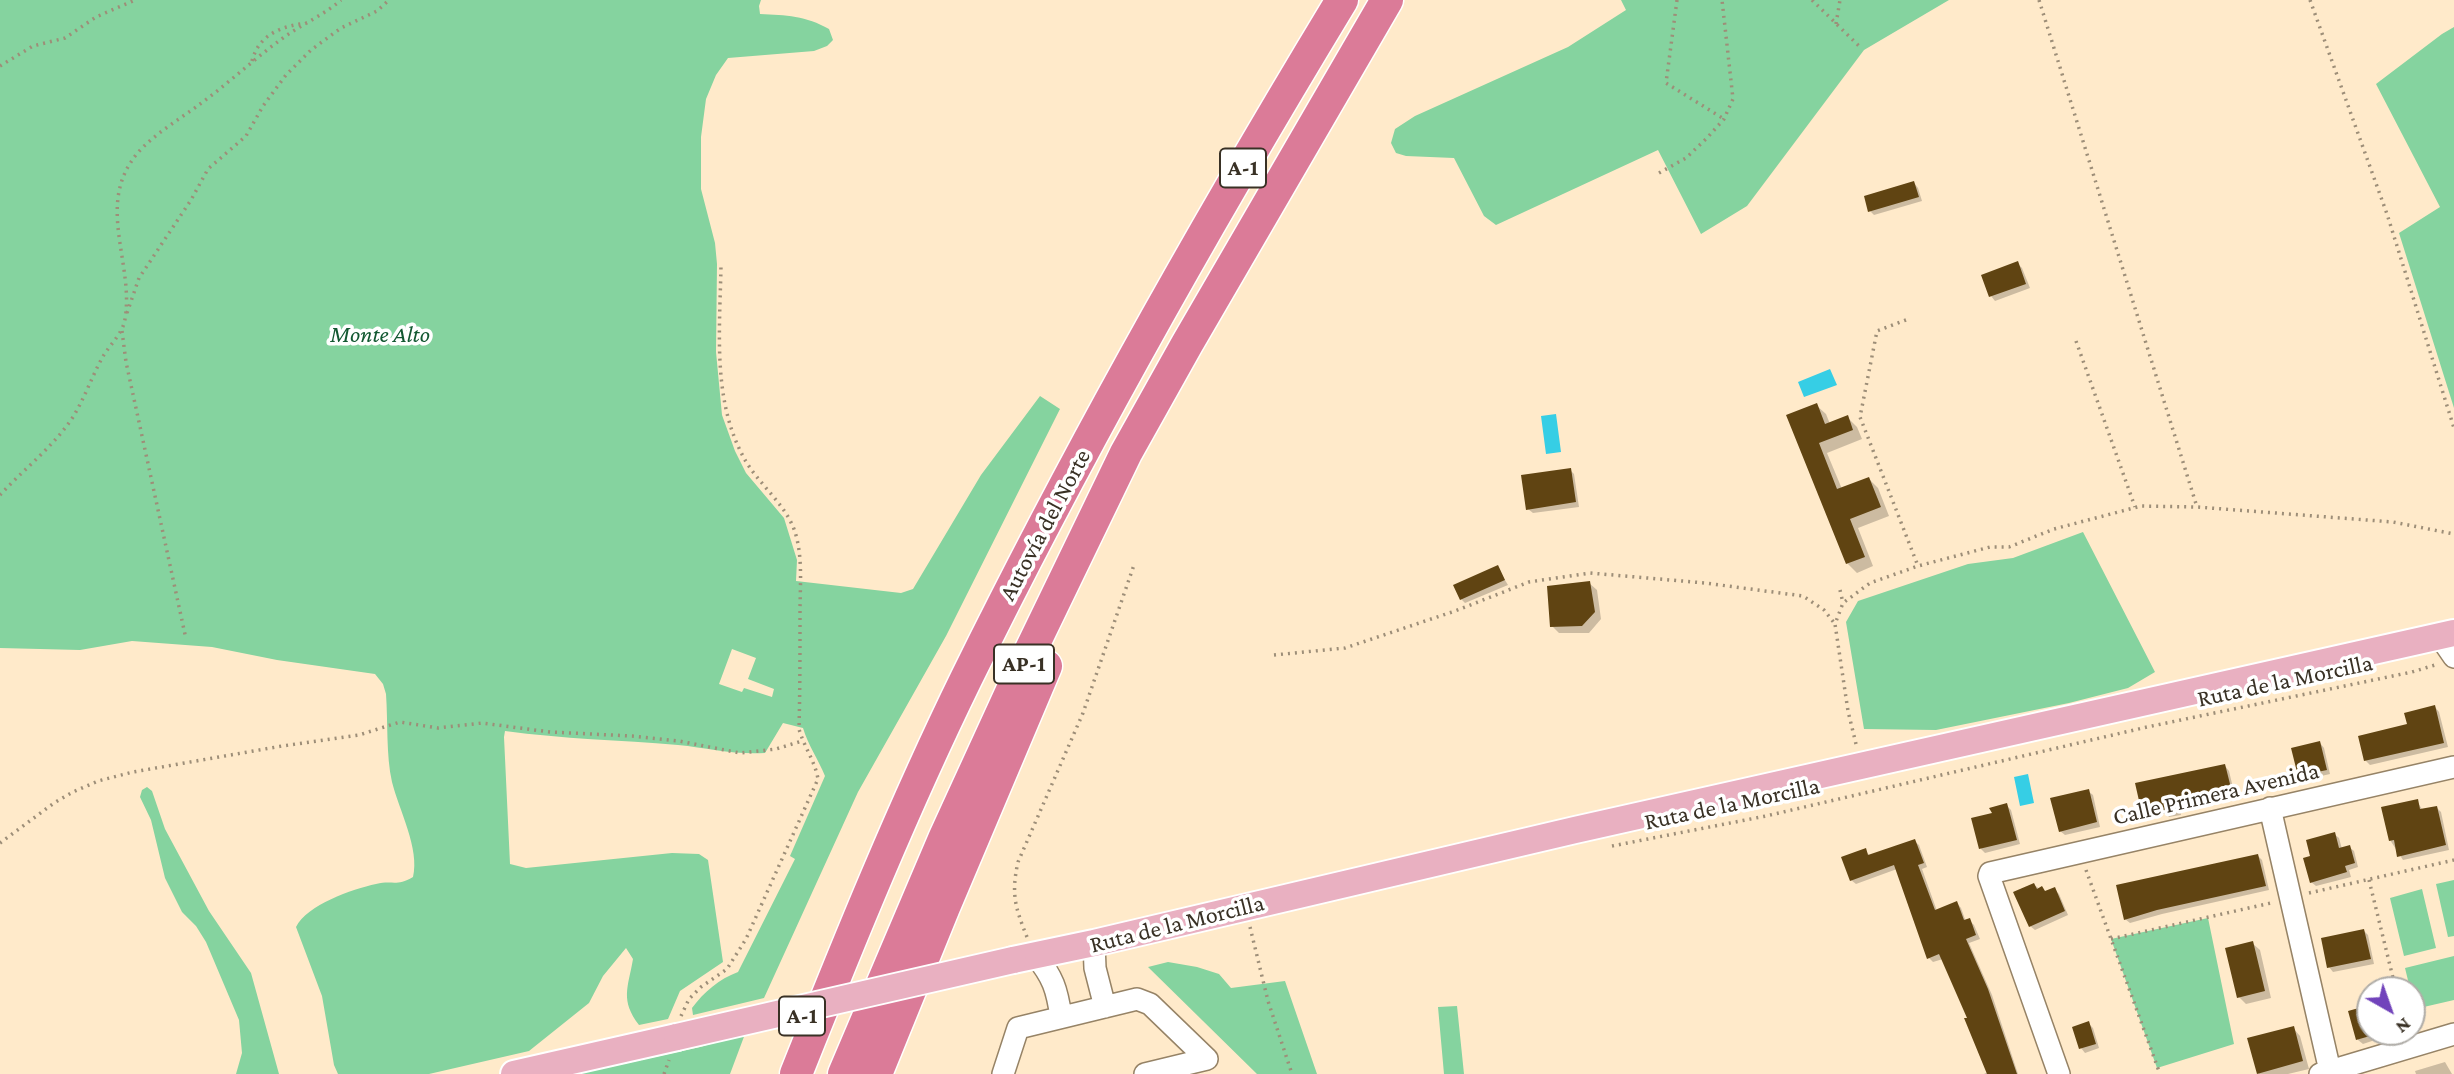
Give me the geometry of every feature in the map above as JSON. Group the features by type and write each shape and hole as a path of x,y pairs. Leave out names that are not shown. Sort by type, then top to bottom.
{"highway":[{"name":"Autovía del Norte","path":"796,1074 839,964 960,693 1034,543 1146,337 1342,0"},
{"name":"Autovía del Norte","path":"844,1074 943,839 1126,453 1387,0"},
{"name":"A-1","path":"876,1074 1042,675 1231,268"},
{"name":"A-1","path":"776,1074 816,986 839,964"}],"main road":[{"path":"514,1074 2445,635"}],"street":[{"path":"2445,635 2449,660"},
{"name":"Calle Primera Avenida","path":"2059,1074 1990,873 2454,767"},
{"path":"2270,808 2325,1072 2454,1034"},
{"path":"1094,943 1095,968 1105,1007"},
{"path":"1024,957 1047,970 1056,987 1062,1017"},
{"path":"1003,1074 1018,1028 1137,999 1150,1003 1207,1059 1145,1074"}],"path":[{"path":"0,66 33,46 65,38 96,17 135,0"},
{"path":"125,318 125,277 117,202 131,162 168,127 284,37 341,0"},
{"path":"0,495 71,419 87,393 102,359 122,329 139,278 191,200 208,169 246,136 263,106 286,75 310,50 341,28 377,11 389,0"},
{"path":"1677,0 1666,83 1724,119"},
{"path":"1659,173 1686,158 1724,119 1733,99 1722,0"},
{"path":"1812,0 1859,46"},
{"path":"1836,24 1840,0"},
{"path":"2039,0 2197,507"},
{"path":"2310,0 2387,214 2454,428"},
{"path":"252,63 260,42 288,25 309,22"},
{"path":"677,1037 682,1012 689,999 727,969 746,939 818,779 816,766 802,741 799,729 799,548 795,531 787,516 750,470 726,415 720,352 721,265"},
{"path":"1906,320 1877,331 1860,417 1919,566"},
{"path":"122,329 126,362 186,639"},
{"path":"2076,341 2135,507"},
{"path":"1861,766 1848,711 1835,624 1843,603 1870,583 1919,566 1990,547 2009,547 2054,529 2135,507 2197,507 2393,522 2454,534"},
{"path":"1024,957 1013,886 1018,862 1083,713 1135,565"},
{"path":"1274,655 1345,648 1455,611 1529,582 1590,573 1705,583 1803,596 1824,610 1835,624"},
{"path":"1840,590 1843,603"},
{"name":"Ruta de la Morcilla","path":"1609,847 1766,816 2147,727 2412,673 2449,660"},
{"path":"0,843 54,803 98,781 134,772 359,735 400,722 438,728 482,723 550,732 632,736 679,741 740,753 776,749 802,741"},
{"path":"2079,852 2160,1074"},
{"path":"2369,879 2393,976"},
{"path":"1246,907 1268,1001 1292,1074"}],"green space":[{"name":"Monte Alto","path":"0,0 761,0 760,14 812,21 829,29 833,40 827,46 814,51 728,58 716,75 706,99 701,137 701,189 715,243 717,264 716,352 722,415 746,473 784,518 797,560 796,581 901,593 913,589 981,475 1040,396 1060,409 946,636 858,792 764,998 693,1015 692,1008 707,991 724,978 738,972 795,859 790,856 825,776 803,728 783,723 765,753 505,731 510,864 526,868 672,853 699,854 708,860 723,962 680,991 668,1019 639,1025 627,1001 633,959 626,948 603,976 589,1003 529,1051 429,1074 338,1074 334,1065 322,996 296,927 310,912 343,894 376,884 398,883 413,877 414,854 390,772 386,694 383,684 375,674 277,660 212,647 132,641 80,650 0,648","holes":["732,649 756,658 748,679 774,689 772,697 744,688 742,692 719,684"]},
{"path":"1621,0 1949,0 1864,50 1747,206 1701,234 1658,150 1496,225 1484,216 1454,158 1406,156 1396,153 1391,143 1395,129 1415,116 1568,47 1626,10"},
{"path":"2454,27 2454,408 2399,233 2440,207 2376,84"},
{"path":"2083,532 2155,672 2128,688 1936,730 1864,729 1846,622 1858,601 1968,564 2013,558"},
{"path":"147,787 152,791 165,829 209,911 251,973 279,1074 236,1074 242,1053 239,1020 206,942 196,926 182,912 165,878 151,820 140,797 142,790"},
{"path":"2454,880 2454,936 2448,937 2436,884"},
{"path":"2422,889 2436,948 2404,956 2390,898"},
{"path":"2208,918 2234,1044 2157,1068 2111,939"},
{"path":"2454,956 2454,1000 2426,1006 2426,976 2407,976 2405,968"},
{"path":"1168,962 1219,974 1231,988 1285,981 1317,1074 1257,1074 1148,967"},
{"path":"1457,1006 1464,1074 1444,1074 1438,1007"},
{"path":"745,1034 730,1074 578,1074 700,1047"}],"water":[{"path":"1830,369 1837,385 1804,397 1798,382"},
{"path":"1556,414 1561,452 1546,454 1541,416"},
{"path":"2028,774 2034,803 2020,806 2014,777"}],"building":[{"path":"1914,181 1919,197 1868,212 1864,196"},
{"path":"2018,261 2026,284 1989,297 1981,275"},
{"path":"1817,403 1825,424 1848,415 1853,430 1819,443 1837,489 1869,477 1881,507 1850,519 1865,557 1846,564 1786,415"},
{"path":"1571,468 1576,502 1526,510 1521,475"},
{"path":"1498,565 1505,580 1460,600 1453,585"},
{"path":"1590,581 1595,612 1582,626 1550,627 1547,586"},
{"path":"2435,705 2444,743 2364,761 2358,736 2407,724 2404,713"},
{"path":"2320,741 2327,770 2298,776 2291,748"},
{"path":"2225,764 2232,792 2176,805 2177,810 2162,814 2162,809 2142,814 2135,783"},
{"path":"2089,789 2097,822 2059,832 2050,798"},
{"path":"2418,799 2420,809 2437,806 2446,845 2397,857 2394,840 2389,841 2381,807"},
{"path":"2007,803 2017,840 1979,849 1971,818 1992,813 1989,808"},
{"path":"2335,832 2339,848 2350,845 2355,863 2345,866 2347,872 2310,883 2303,858 2310,856 2306,840"},
{"path":"1915,839 1924,863 1918,865 1935,910 1957,901 1964,920 1970,918 1976,935 1966,939 1988,989 2017,1074 1987,1074 1964,1018 1967,1018 1939,954 1927,959 1894,865 1850,881 1841,857 1866,848 1868,855"},
{"path":"2258,854 2266,886 2124,920 2116,885"},
{"path":"2034,883 2037,889 2042,886 2045,891 2055,887 2065,911 2029,927 2013,892"},
{"path":"2364,929 2371,959 2327,968 2321,938"},
{"path":"2253,941 2265,991 2237,998 2225,948"},
{"path":"2356,1009 2356,1040 2348,1011"},
{"path":"2089,1021 2096,1044 2079,1049 2072,1027"},
{"path":"2294,1026 2303,1061 2257,1074 2247,1038"}]}
